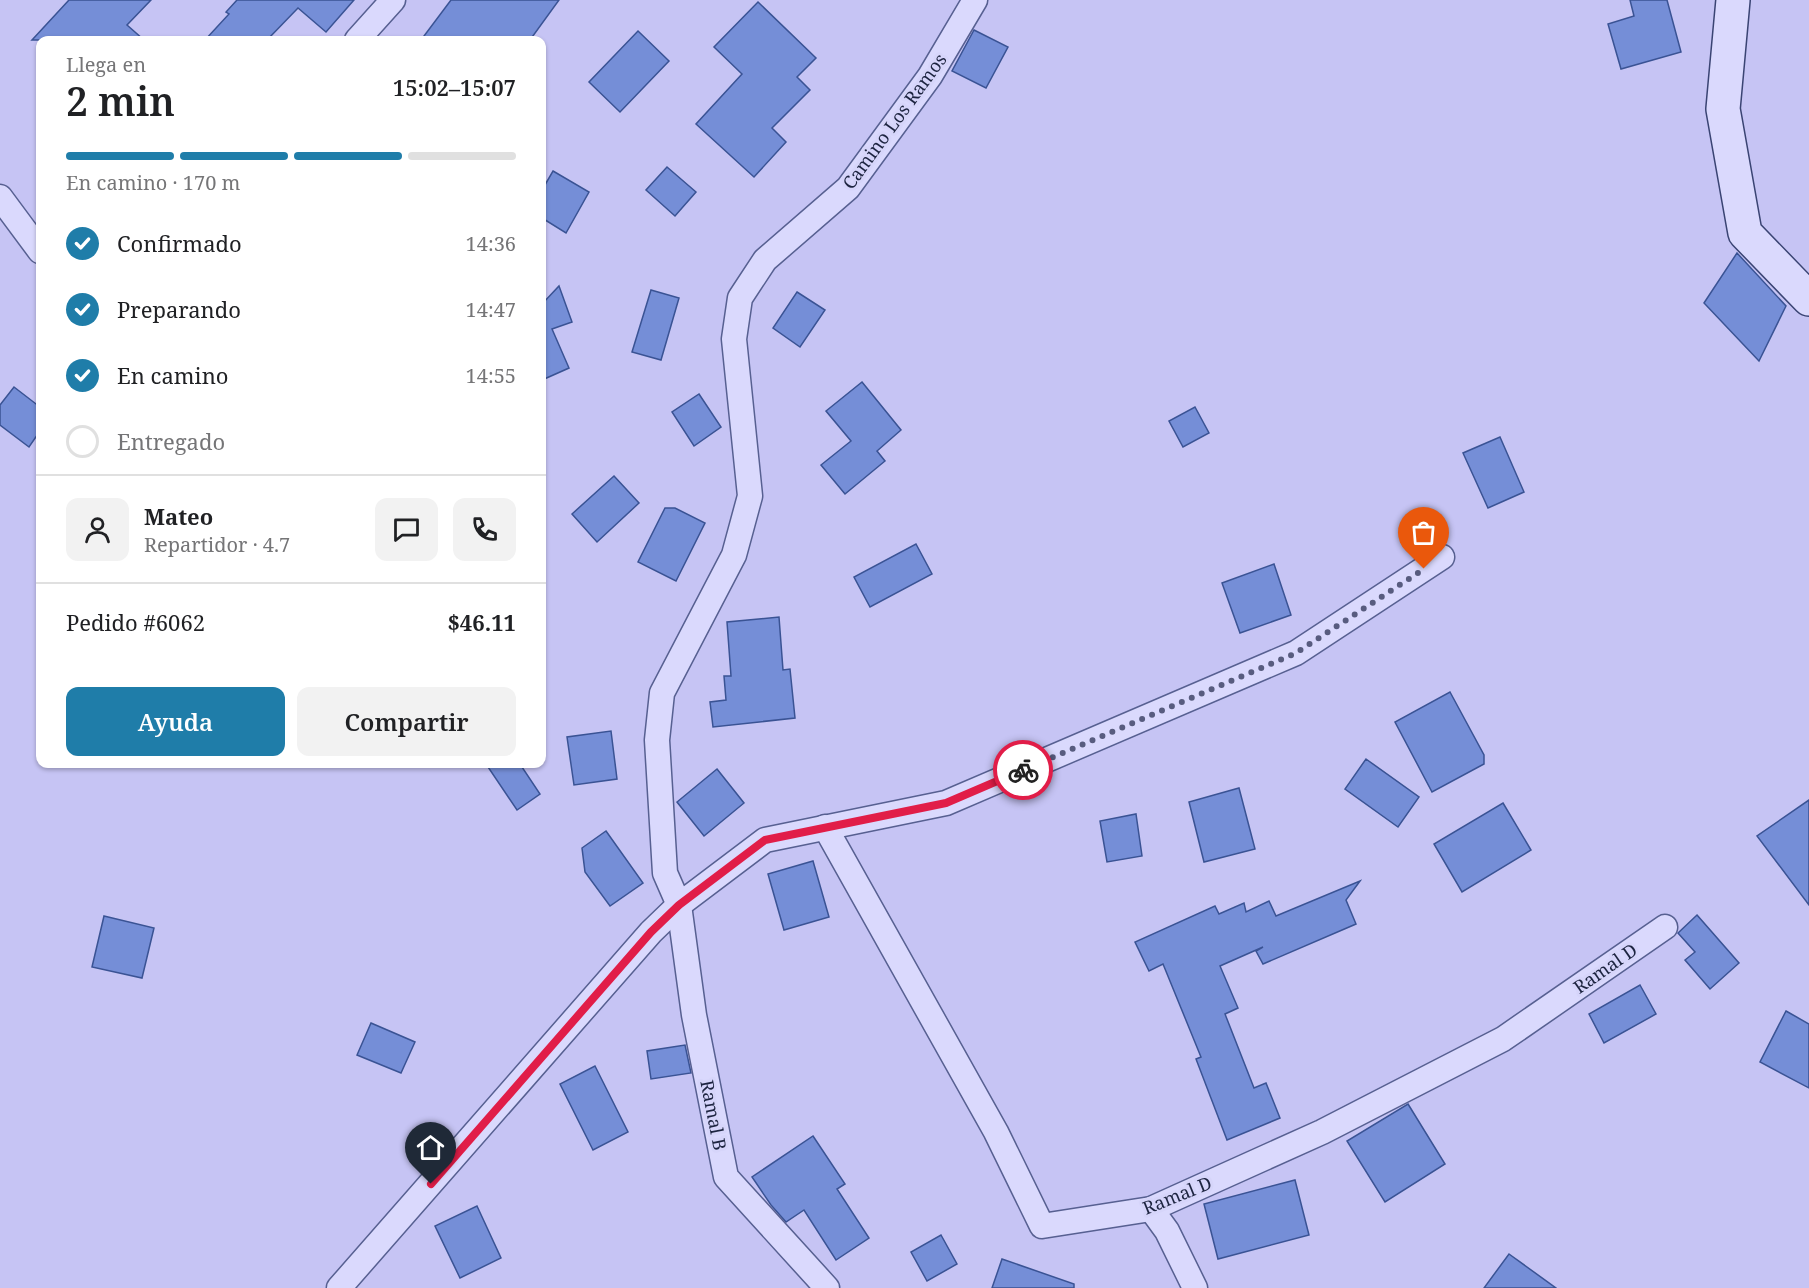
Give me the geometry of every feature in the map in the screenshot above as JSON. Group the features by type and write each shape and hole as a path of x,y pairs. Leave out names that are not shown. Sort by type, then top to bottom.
{"street":[{"path":"361,36 393,0"},
{"name":"Camino Los Ramos","path":"679,905 664,873 657,740 662,693 734,555 750,496 734,339 740,298 765,260 848,188 930,76 975,0"},
{"path":"1732,0 1723,109 1745,233 1809,299"},
{"path":"0,197 36,246"},
{"path":"339,1288 651,932 679,905 765,840 946,803 1296,653 1442,557"},
{"name":"Ramal D","path":"825,827 996,1132 1042,1226 1151,1209 1322,1132 1503,1039 1665,927"},
{"name":"Ramal B","path":"679,905 694,1015 726,1177 827,1288"},
{"path":"1151,1209 1167,1231 1195,1288"}],"building":[{"path":"69,0 151,0 127,25 139,36 36,36 36,40 32,40"},
{"path":"237,0 354,0 326,32 298,8 271,36 209,36 229,14 226,12"},
{"path":"451,0 559,0 533,36 424,36"},
{"path":"1630,0 1667,0 1681,52 1621,69 1608,24 1634,16"},
{"path":"758,2 816,58 797,77 810,90 772,128 786,142 754,177 696,124 742,74 714,47"},
{"path":"974,30 1008,47 986,88 952,71"},
{"path":"638,31 669,61 620,112 589,82"},
{"path":"667,167 696,192 675,216 646,190"},
{"path":"553,171 589,192 566,233 546,220 546,183"},
{"path":"1737,253 1786,306 1759,361 1704,303"},
{"path":"559,286 572,322 552,329 569,368 546,378 546,300"},
{"path":"651,290 679,298 661,360 632,352"},
{"path":"797,292 825,310 800,347 773,328"},
{"path":"862,382 901,430 877,451 885,461 845,494 821,465 851,441 826,411"},
{"path":"14,387 36,404 36,437 29,447 0,425 0,405"},
{"path":"699,394 721,427 694,446 672,412"},
{"path":"1195,407 1209,433 1183,447 1169,421"},
{"path":"1500,437 1524,492 1488,508 1463,453"},
{"path":"614,476 639,503 597,542 572,514"},
{"path":"665,508 675,508 705,523 676,581 638,562"},
{"path":"916,544 932,574 870,607 854,577"},
{"path":"1274,564 1291,615 1240,633 1222,583"},
{"path":"779,617 783,670 790,669 795,718 713,727 710,702 726,700 724,676 731,676 727,622"},
{"path":"1450,692 1484,755 1484,764 1432,792 1395,722"},
{"path":"611,731 617,779 574,785 567,737"},
{"path":"1366,759 1419,797 1398,827 1345,789"},
{"path":"489,768 523,768 540,794 517,810"},
{"path":"717,769 744,803 704,836 677,802"},
{"path":"1239,788 1255,849 1204,862 1189,802"},
{"path":"1809,800 1809,905 1757,836"},
{"path":"1503,803 1531,850 1462,892 1434,844"},
{"path":"1136,814 1142,856 1107,862 1100,821"},
{"path":"606,831 643,883 610,906 585,872 582,848"},
{"path":"813,861 829,917 784,930 768,874"},
{"path":"1360,881 1346,900 1356,924 1263,964 1256,951 1263,947 1220,966 1238,1008 1225,1014 1254,1088 1266,1083 1280,1118 1227,1140 1196,1059 1201,1057 1163,964 1149,971 1135,942 1215,906 1219,914 1244,903 1246,912 1269,901 1276,916"},
{"path":"1697,915 1739,963 1710,989 1685,960 1695,952 1678,933"},
{"path":"104,916 154,928 142,978 92,967"},
{"path":"1640,985 1656,1014 1604,1043 1589,1014"},
{"path":"1786,1011 1809,1024 1809,1088 1760,1062"},
{"path":"371,1023 415,1042 401,1073 357,1055"},
{"path":"685,1045 691,1073 651,1079 647,1051"},
{"path":"595,1066 628,1132 593,1150 560,1084"},
{"path":"1408,1104 1445,1164 1385,1202 1347,1141"},
{"path":"813,1136 845,1184 837,1189 869,1238 836,1260 804,1210 786,1222 752,1177"},
{"path":"1295,1180 1309,1235 1218,1259 1204,1204"},
{"path":"477,1206 501,1258 460,1278 435,1226"},
{"path":"941,1235 957,1264 927,1281 911,1252"},
{"path":"1509,1254 1556,1288 1484,1288"},
{"path":"1002,1259 1074,1284 1074,1288 992,1288"}],"way so far":[{"path":"1023,770 1296,653 1424,569"}],"route":[{"path":"431,1184 651,932 679,905 765,840 946,803 1023,770"}]}
